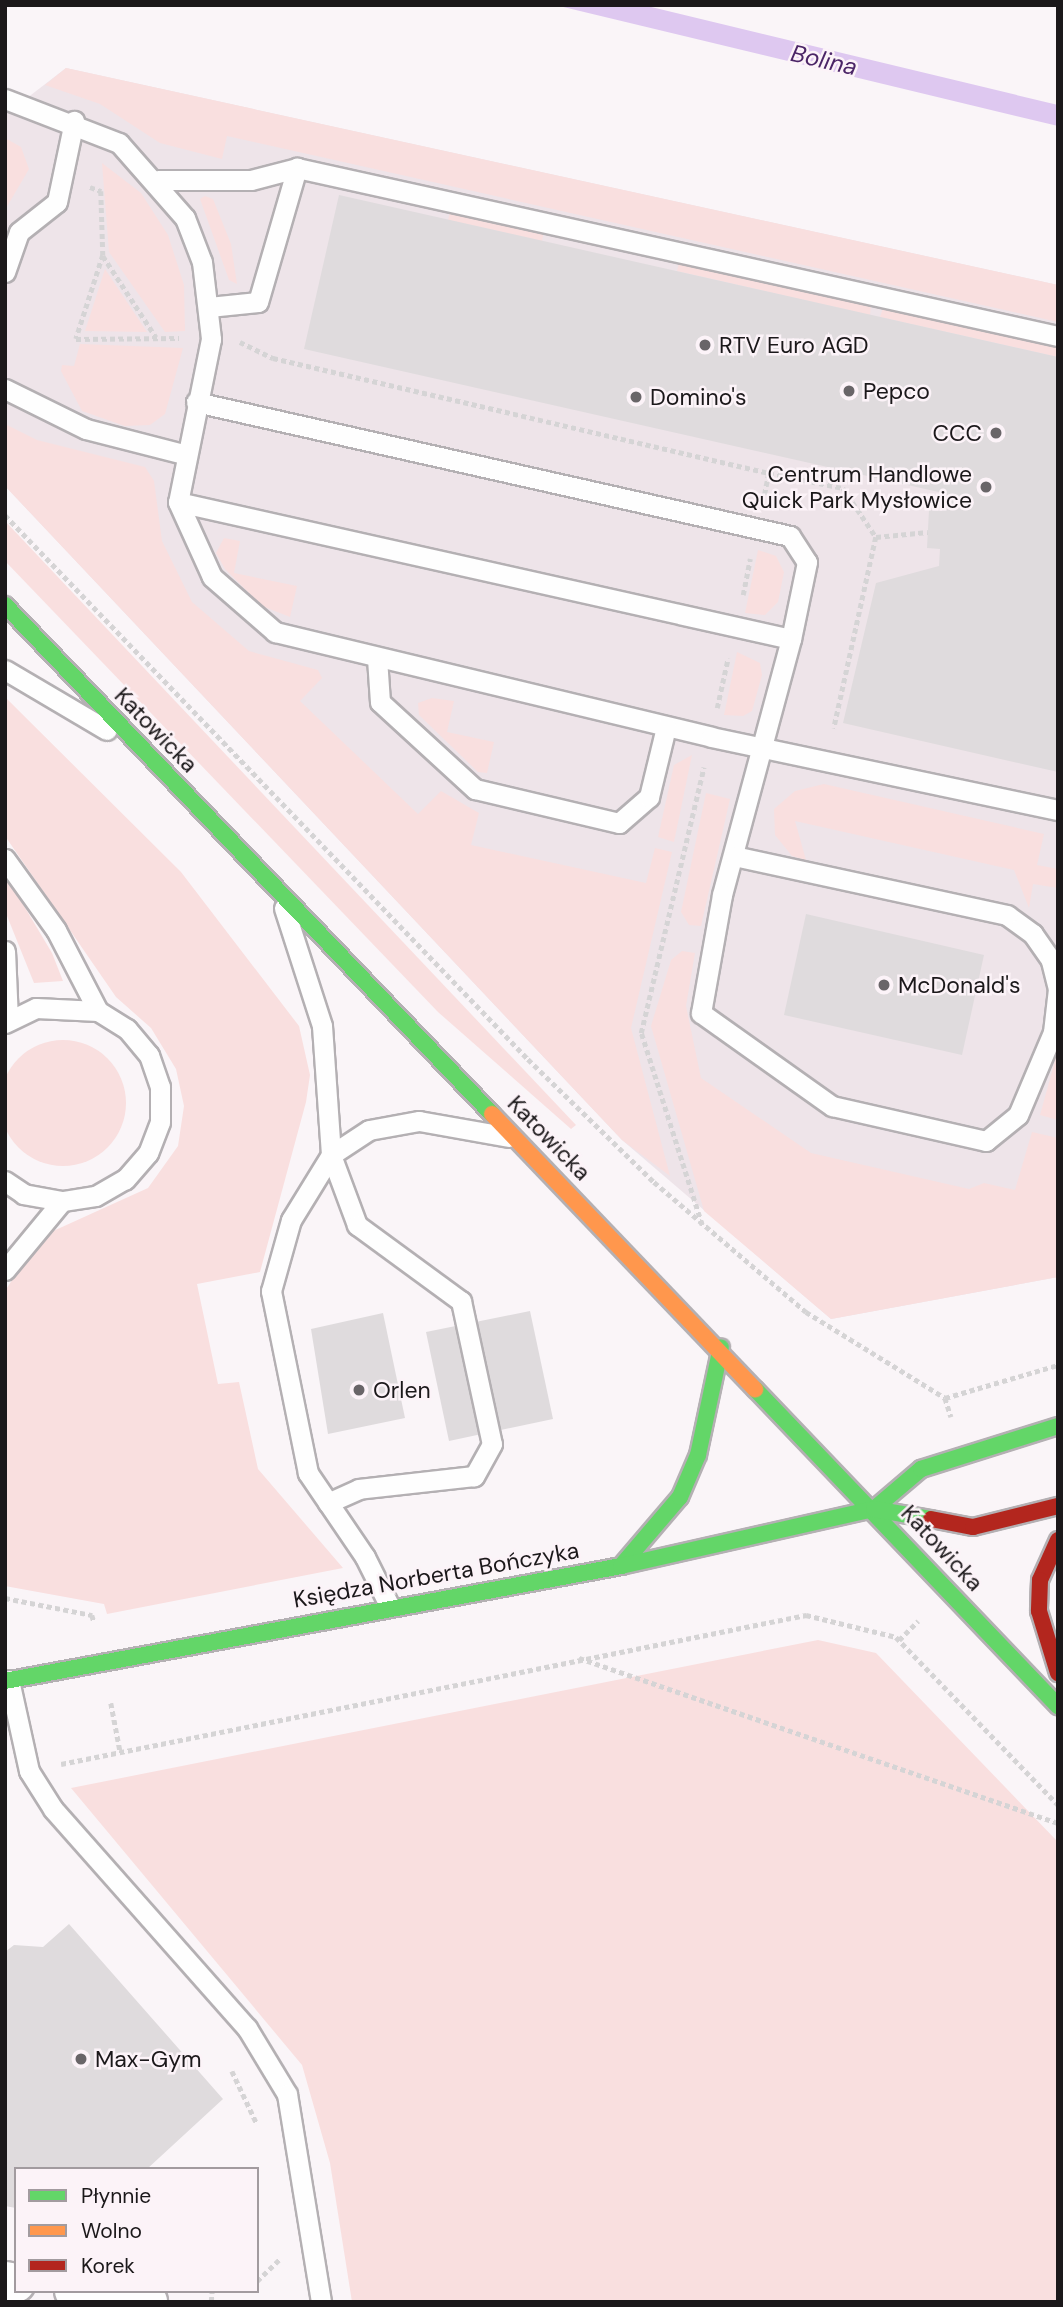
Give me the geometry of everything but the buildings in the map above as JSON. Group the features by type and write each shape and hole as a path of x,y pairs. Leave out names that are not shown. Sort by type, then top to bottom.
{"street":[{"name":"Katowicka","path":"5,605 517,1139 721,1347 1058,1706"},
{"path":"621,1566 680,1497 698,1455 721,1347"},
{"path":"874,1509 921,1469 1058,1426"},
{"path":"874,1509 974,1527 1058,1506"},
{"name":"Księdza Norberta Bończyka","path":"7,1681 389,1605 621,1566 874,1509"},
{"path":"1058,1540 1040,1580 1039,1611 1058,1673"},
{"path":"87,2293 148,2302"}],"lane":[{"path":"5,99 74,121 119,142 158,180 185,218 209,307 211,339 196,402 178,502 212,577 275,632 377,659 666,727 1058,810"},
{"path":"5,272 19,232 57,202 74,121"},
{"path":"158,180 251,180 297,168 1058,336"},
{"path":"209,307 258,302 297,168"},
{"path":"5,389 86,429 187,455"},
{"path":"196,402 790,536 807,562 766,748 735,856 701,1013 832,1106 985,1141 1018,1115 1053,1032 1058,989 1051,960 1032,934 1007,915 735,856"},
{"path":"178,502 791,639"},
{"path":"377,659 380,702 475,789 580,814 620,823 649,797 666,727"},
{"path":"5,670 148,755"},
{"path":"5,859 56,930 98,1011"},
{"path":"277,887 322,1026 331,1155 357,1225 461,1301 492,1444 474,1476 359,1489 328,1503"},
{"path":"5,951 7,1022 36,1008 98,1011 127,1029 149,1055 160,1087 160,1122 148,1153 125,1179 95,1196 62,1201 24,1194 5,1181"},
{"path":"389,1605 328,1503 307,1474 271,1291 291,1220 331,1155 369,1130 419,1121 517,1139"},
{"path":"5,1270 62,1201"},
{"path":"7,1681 29,1771 53,1810 247,2028 286,2094 321,2302"}],"path":[{"path":"103,256 156,337"},
{"path":"769,473 843,488 876,537 833,728 846,731"},
{"path":"5,515 518,1049 702,1225 806,1312 945,1398 1058,1365"},
{"path":"876,537 928,533"},
{"path":"641,1032 702,1225"},
{"path":"29,1771 578,1657 806,1615 880,1629 896,1637 1058,1805"},
{"path":"578,1657 1058,1823"},
{"path":"228,2063 262,2134"},
{"path":"259,2280 270,2274 283,2249"}],"shaded area":[{"path":"66,68 1058,285 1058,1277 831,1319 622,1140 5,486 5,115"},
{"path":"66,68 1058,285 1058,322 227,136 222,159 160,143 100,104 45,85"},
{"path":"5,138 21,147 29,169 5,210"},
{"path":"102,163 141,193 168,235 184,285 185,331 165,332 109,252"},
{"path":"205,196 213,199 231,244 237,284 229,280 200,199"},
{"path":"451,209 544,231 542,241 448,220"},
{"path":"679,263 871,305 870,315 677,271"},
{"path":"105,269 147,332 85,331"},
{"path":"883,308 1058,347 1058,357 880,317"},
{"path":"80,344 183,348 165,414 150,425 125,426 82,411 61,371 62,365 74,366"},
{"path":"5,424 37,440 145,467 154,481 162,541 192,602 249,651 318,670 322,678 300,701 418,814 441,791 479,813 471,845 646,883 655,848 672,852 631,1028 670,1176 622,1140 5,486"},
{"path":"5,521 576,1125 571,1129 438,1012 5,561"},
{"path":"224,538 240,541 234,573 297,586 290,617 262,606 225,569 216,553"},
{"path":"758,550 776,556 784,572 778,602 765,615 745,613"},
{"path":"737,652 760,663 762,675 752,711 743,716 724,715"},
{"path":"5,697 181,872 299,1026 310,1075 306,1102 260,1272 197,1284 218,1384 239,1382 258,1469 343,1568 107,1614 104,1604 5,1586 5,1291 40,1237 148,1188 178,1146 184,1106 176,1069 151,1028 116,997 5,836"},
{"path":"432,698 454,701 447,732 494,742 487,773 478,772 419,715 418,703"},
{"path":"692,755 674,842 658,837 674,765"},
{"path":"824,784 1044,834 1037,865 1058,869 1058,888 1033,884 1029,908 1014,870 795,821 806,860 792,856 775,835 774,809 795,791"},
{"path":"706,793 730,799 701,926 689,925 681,912"},
{"path":"5,874 52,953 63,981 34,983 5,911"},
{"path":"682,951 695,953 686,1006 701,1078 811,1153 969,1189 984,1183 1015,1190 1032,1132 1058,1138 1058,1277 831,1319 704,1211 651,1026 671,960"},
{"path":"63,1040 87,1045 107,1059 121,1079 126,1103 121,1127 107,1147 87,1161 63,1166 39,1161 19,1147 5,1127 0,1103 5,1079 19,1059 39,1045"},
{"path":"1058,1050 1058,1120 1040,1115"},
{"path":"818,1640 876,1653 1058,1842 1058,2302 352,2302 330,2163 302,2065 71,1788"}],"water":[{"name":"Bolina","path":"555,5 643,5 1058,105 1058,126"}],"traffic: fast":[{"path":"5,605 492,1114"},
{"path":"621,1566 680,1497 698,1455 721,1347"},
{"path":"755,1389 1058,1706"},
{"path":"874,1509 921,1469 1058,1426"},
{"path":"5,1681 621,1566 874,1509 931,1519"}],"traffic: slow":[{"path":"492,1114 755,1389"}],"traffic: jam":[{"path":"931,1519 973,1527 1058,1506"},
{"path":"1058,1540 1040,1580 1039,1611 1058,1673"}],"place":[{"name":"RTV Euro AGD","path":"705,345"},
{"name":"Pepco","path":"849,391"},
{"name":"Domino's","path":"636,397"},
{"name":"CCC","path":"996,433"},
{"name":"Centrum Handlowe Quick Park Mysłowice","path":"986,487"},
{"name":"McDonald's","path":"884,985"},
{"name":"Orlen","path":"359,1390"},
{"name":"Max-Gym","path":"81,2059"}]}
